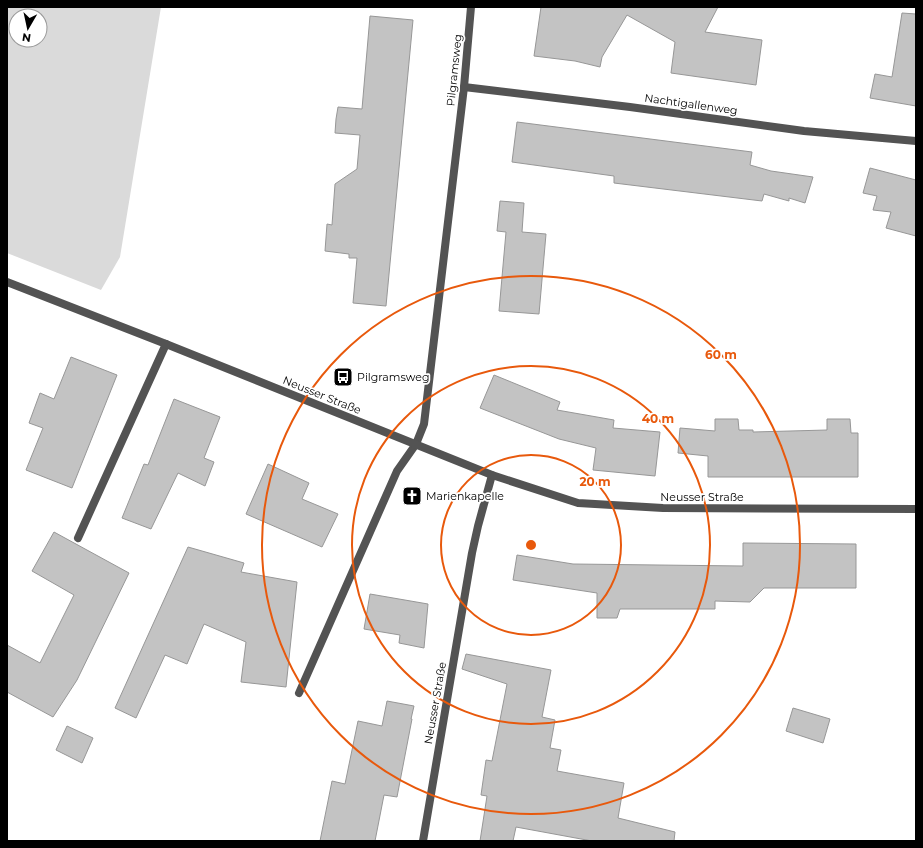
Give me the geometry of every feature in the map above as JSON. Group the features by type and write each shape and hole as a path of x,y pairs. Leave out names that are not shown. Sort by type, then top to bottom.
{"street":[{"name":"Pilgramsweg","path":"299,693 397,471 416,444 424,424 464,88 471,7"},
{"name":"Nachtigallenweg","path":"464,88 630,107 804,131 916,141"},
{"name":"Neusser Straße","path":"7,282 492,475 578,503 663,508 916,509"},
{"path":"78,538 166,344"},
{"name":"Neusser Straße","path":"423,841 475,540 492,475"}],"shaded area":[{"path":"7,7 161,7 120,257 101,290 7,253"}],"building":[{"path":"541,7 718,7 705,32 762,40 756,85 671,73 675,42 627,15 602,57 600,67 575,61 534,56"},
{"path":"902,13 916,14 916,106 870,98 875,74 892,77"},
{"path":"370,16 413,20 386,306 353,303 357,258 349,258 349,254 325,251 327,224 332,225 335,184 357,169 360,135 335,133 336,119 338,107 362,109"},
{"path":"517,122 752,152 750,165 771,171 813,177 805,203 789,198 789,201 764,194 762,201 614,183 614,176 512,162"},
{"path":"870,168 916,180 916,236 886,228 891,212 873,210 877,196 863,193"},
{"path":"500,201 524,203 522,232 546,234 539,314 499,311 506,232 497,231"},
{"path":"71,357 117,375 72,488 26,470 43,428 29,423 40,393 54,399"},
{"path":"494,375 560,402 557,410 614,420 613,428 660,432 655,476 593,470 596,448 559,439 480,408"},
{"path":"174,399 220,417 204,458 214,462 205,486 178,473 151,529 122,518 144,464 148,465"},
{"path":"715,419 738,419 739,430 753,430 753,432 827,430 827,419 850,419 851,433 858,433 858,477 708,477 708,456 678,453 680,428 715,431"},
{"path":"268,464 309,483 302,499 338,514 322,547 246,514"},
{"path":"54,532 129,573 77,680 53,717 7,692 7,645 40,663 74,595 32,571"},
{"path":"743,543 856,544 856,588 764,588 750,602 715,601 715,609 620,609 617,618 597,618 597,593 513,580 517,555 573,564 743,566"},
{"path":"188,547 244,563 241,572 297,582 286,687 241,682 246,642 204,624 187,664 165,655 136,718 115,708"},
{"path":"370,594 428,604 424,648 399,643 400,635 364,629"},
{"path":"466,654 551,670 542,717 555,720 550,748 561,750 557,771 624,783 618,818 675,832 674,841 592,841 516,827 513,841 480,841 487,796 481,795 486,760 492,761 507,684 462,669"},
{"path":"387,701 414,706 397,797 384,795 375,841 320,841 332,781 345,784 358,721 382,726"},
{"path":"793,708 830,719 823,743 786,731"},
{"path":"67,726 93,738 82,763 56,750"}],"place":[{"name":"Pilgramsweg","path":"343,377"},
{"name":"Marienkapelle","path":"412,496"}]}
